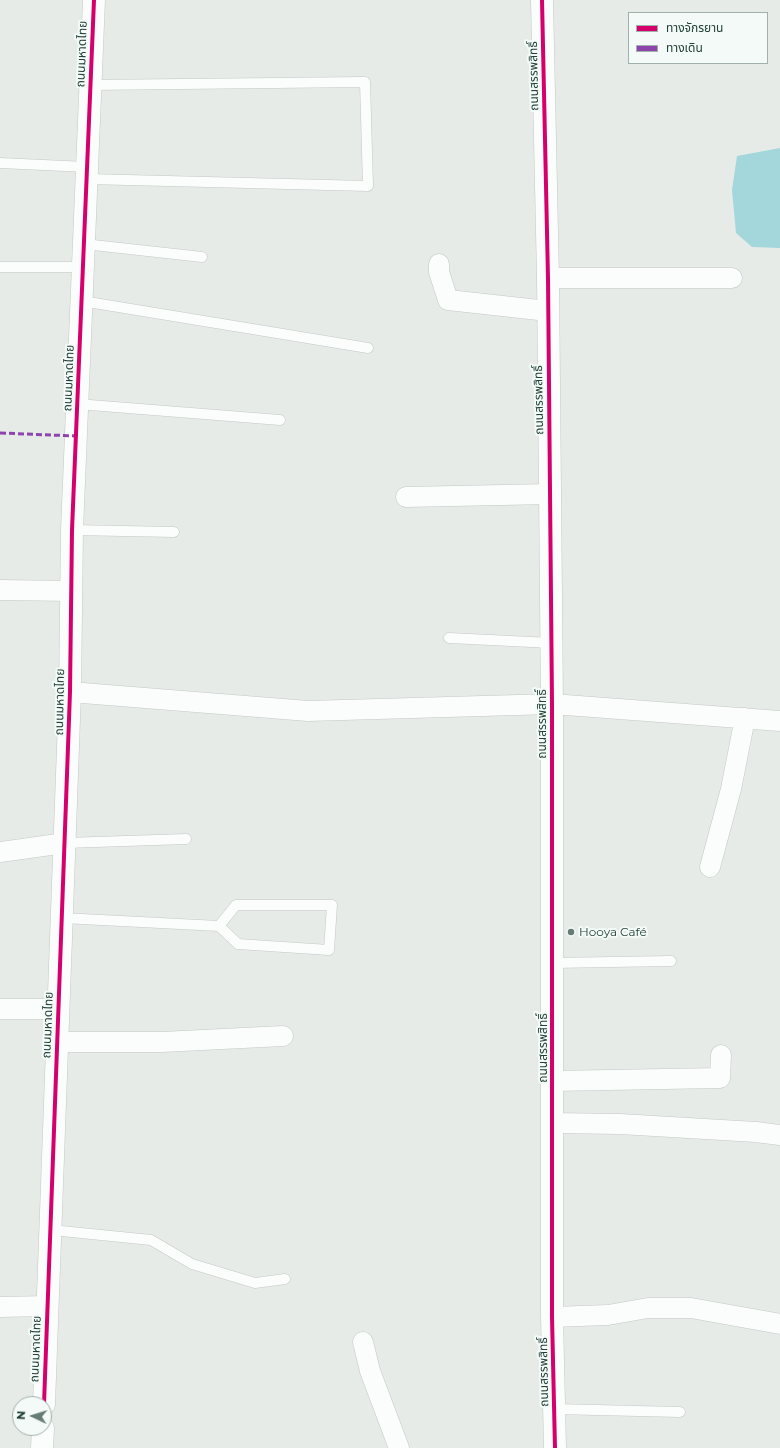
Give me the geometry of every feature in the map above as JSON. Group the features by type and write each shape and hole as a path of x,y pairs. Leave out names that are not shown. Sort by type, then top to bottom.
{"street":[{"name":"ถนนมหาดไทย","path":"44,1396 70,692 72,530 94,0"},
{"name":"ถนนสรรพสิทธิ์","path":"542,0 548,278 552,643 552,1317 555,1448"},
{"path":"439,264 439,272 448,300 548,311"},
{"path":"548,278 732,278"},
{"path":"406,497 550,494"},
{"path":"0,590 72,591"},
{"path":"70,692 308,711 552,704 780,721"},
{"path":"710,868 731,789 745,718"},
{"path":"0,852 65,843"},
{"path":"0,1009 59,1009"},
{"path":"58,1042 162,1042 283,1036"},
{"path":"553,1080 720,1078 722,1055"},
{"path":"553,1123 620,1124 756,1132 780,1135"},
{"path":"0,1306 48,1306"},
{"path":"552,1317 608,1314 648,1308 691,1308 780,1324"},
{"path":"363,1342 370,1371 399,1448"},
{"path":"42,1448 43,1436"}],"lane":[{"path":"0,163 87,173 368,186 365,82 90,85"},
{"path":"84,244 202,257"},
{"path":"0,267 83,267"},
{"path":"82,301 368,348"},
{"path":"78,404 280,420"},
{"path":"72,530 174,532"},
{"path":"449,638 552,643"},
{"path":"65,843 186,840"},
{"path":"62,918 219,926 238,944 329,950 332,905 236,905 219,926"},
{"path":"553,963 671,961"},
{"path":"51,1230 151,1240 192,1264 255,1283 285,1279"},
{"path":"554,1409 680,1412"}],"water":[{"path":"780,148 780,248 752,247 736,233 732,190 737,156"}],"marked path":[{"path":"0,433 76,436"}],"cycle path":[{"path":"44,1396 70,692 72,530 94,0"},
{"path":"542,0 548,278 552,704 552,1317 555,1448"}],"place":[{"name":"Hooya Café","path":"571,932"}]}
